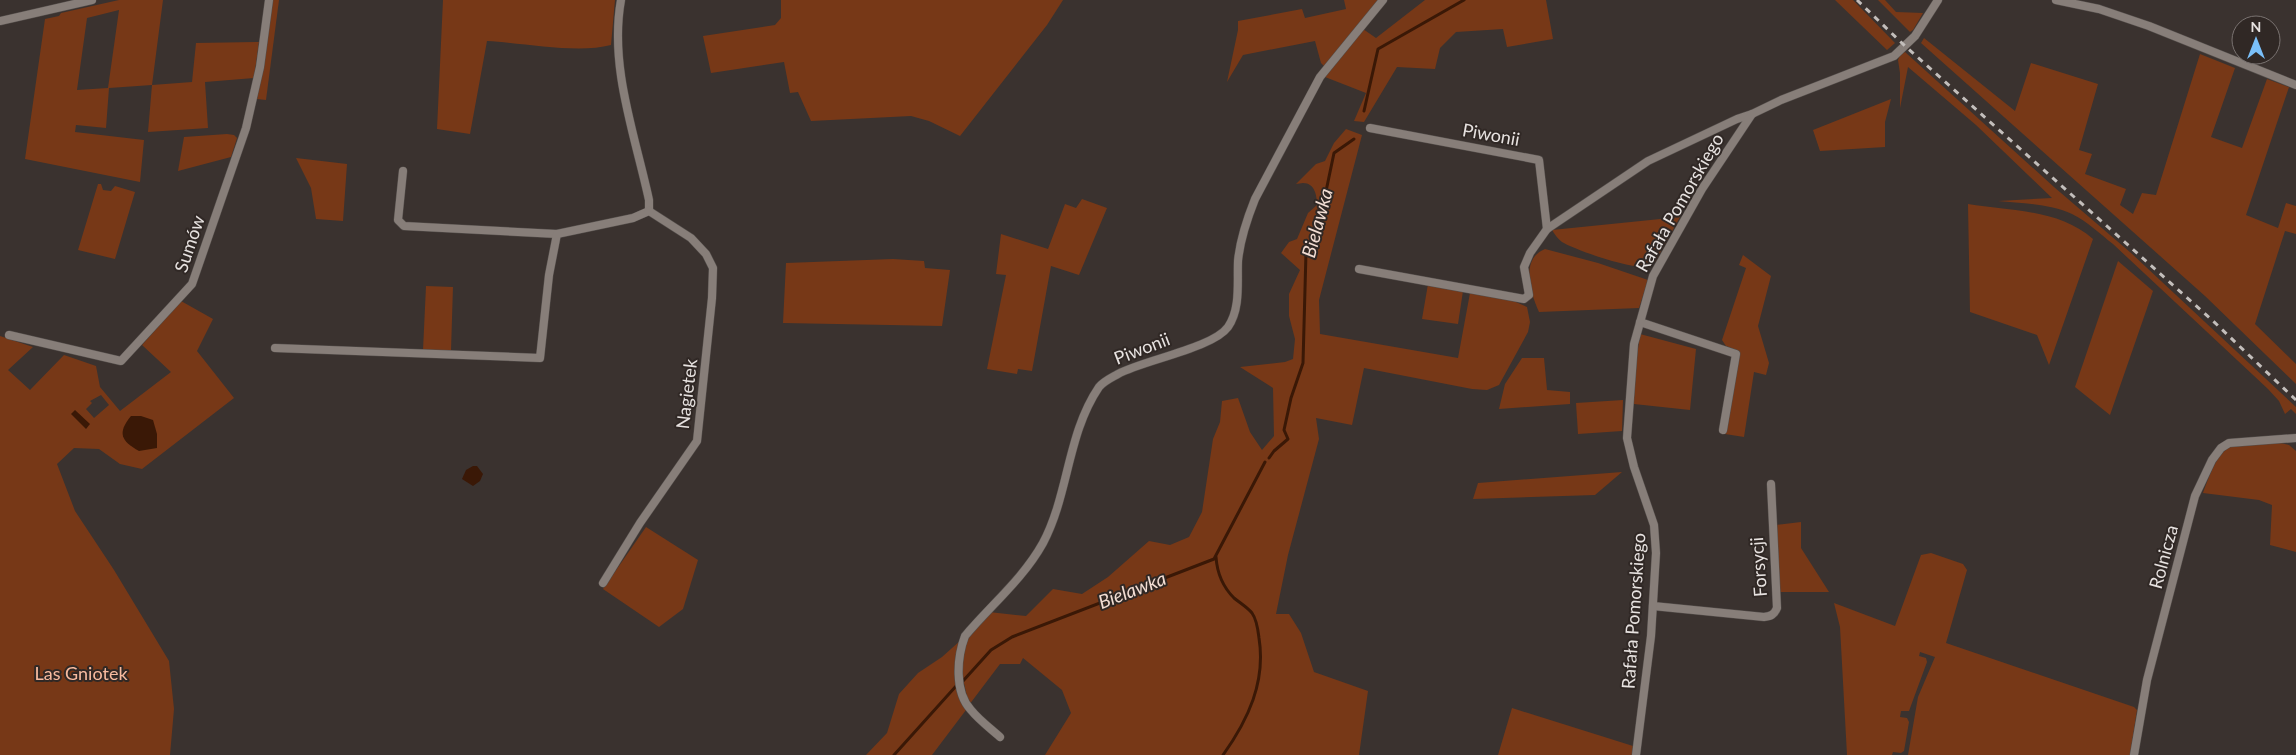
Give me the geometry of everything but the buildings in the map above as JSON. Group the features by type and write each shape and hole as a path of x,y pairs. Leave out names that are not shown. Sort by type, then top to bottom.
{"street":[{"path":"0,22 92,0"},
{"name":"Sumów","path":"9,335 121,362 192,284 246,128 260,67 269,0"},
{"path":"403,171 398,220 404,226 557,234 633,218 649,210 617,51 617,20 621,0"},
{"name":"Piwonii","path":"1000,736 970,710 966,702 959,681 958,666 960,648 965,636 1027,568 1043,543 1055,515 1084,416 1100,386 1124,371 1212,340 1229,326 1237,298 1242,241 1255,199 1320,77 1383,0"},
{"name":"Rafała Pomorskiego","path":"1359,269 1524,299 1529,295 1524,267 1530,253 1547,229 1648,161 1781,100 1894,56 1914,36 1938,0"},
{"path":"2056,0 2099,9 2127,18 2296,85"},
{"name":"Rafała Pomorskiego","path":"1636,755 1653,606 1656,553 1654,525 1634,467 1627,438 1634,344 1653,276 1702,189 1752,114"},
{"name":"Piwonii","path":"1370,128 1539,160 1547,229"},
{"name":"Nagietek","path":"603,583 640,523 697,441 712,298 713,268 706,254 691,238 649,210"},
{"path":"275,348 540,358 547,284 557,234"},
{"path":"1640,322 1736,354 1723,430"},
{"name":"Rolnicza","path":"2134,755 2147,680 2193,504 2212,460 2221,448 2229,443 2296,438"},
{"name":"Forsycji","path":"1653,606 1764,617 1775,613 1777,608 1771,484"}],"green space":[{"path":"119,0 163,0 152,85 109,88 106,128 76,125 75,132 144,140 140,182 25,159 45,19 59,16 61,13","holes":["119,10 108,88 77,90 87,18"]},
{"path":"272,0 279,0 266,100 257,99"},
{"path":"443,0 615,0 611,45 567,48 487,41 470,134 437,129"},
{"path":"781,0 1063,0 1047,25 960,136 929,121 911,116 811,121 798,92 790,93 784,62 711,73 703,36 775,25 781,18"},
{"path":"1344,0 1379,0 1324,66 1321,63 1315,41 1243,55 1227,82 1238,30 1238,21 1302,9 1305,18 1346,9"},
{"path":"1425,0 1546,0 1553,39 1507,47 1503,29 1456,32 1440,48 1435,69 1397,67 1364,122 1354,121 1366,93 1325,77 1363,29 1376,38"},
{"path":"1835,0 1853,0 1895,43 1887,50"},
{"path":"1878,0 1885,0 1896,12 1923,13 1910,32"},
{"path":"1924,38 2015,111 2031,63 2098,84 2079,150 2092,154 2085,174 2126,189 2120,205 2133,214 2142,193 2156,195 2200,54 2235,68 2211,137 2242,148 2267,79 2289,87 2246,215 2278,228 2286,203 2296,206 2296,234 2285,231 2255,324 2296,364 2296,384 2205,296 1921,43"},
{"path":"259,42 254,78 205,82 208,128 148,132 152,85 192,82 196,43"},
{"path":"1905,52 2054,187 2131,253 2296,407 2296,414 2291,409 2285,414 2279,401 2268,389 2113,244 2088,224 2072,214 2054,208 2035,204 1998,201 2052,198 1976,125 1908,67 1900,108 1898,60 1900,55"},
{"path":"1891,99 1885,122 1885,147 1820,151 1813,130"},
{"path":"1346,129 1362,135 1319,300 1320,334 1458,358 1470,293 1509,299 1527,307 1530,322 1528,332 1499,385 1487,390 1472,389 1364,368 1352,425 1316,418 1319,439 1288,555 1276,614 1289,614 1301,633 1314,672 1368,691 1359,755 1045,755 1071,713 1062,690 1023,658 1020,664 1000,664 969,705 960,666 967,636 989,612 1026,616 1053,589 1082,594 1108,577 1149,541 1170,545 1189,537 1202,512 1213,439 1220,422 1222,401 1238,398 1250,432 1262,450 1274,436 1273,388 1240,367 1285,362 1293,359 1295,339 1289,316 1289,294 1300,270 1281,253 1289,242 1297,239 1308,213 1317,205 1316,194 1310,185 1296,184 1316,164 1325,161 1334,143"},
{"path":"234,135 237,138 231,157 178,171 184,137"},
{"path":"296,158 347,164 343,221 316,219 311,188"},
{"path":"98,184 101,184 103,190 111,191 115,186 135,192 115,259 78,250"},
{"path":"1082,199 1107,208 1079,275 1051,266 1032,371 1018,369 1017,374 987,369 1006,275 996,274 1001,234 1048,249 1065,204 1076,208"},
{"path":"1968,204 2017,210 2050,217 2080,229 2093,239 2049,365 2037,335 1970,312"},
{"path":"1680,217 1655,262 1649,266 1642,267 1619,263 1579,250 1562,242 1552,230"},
{"path":"1545,249 1598,263 1648,280 1639,308 1539,312 1530,286 1529,277 1532,260"},
{"path":"1743,255 1771,276 1758,326 1769,363 1766,375 1754,372 1744,437 1725,434 1740,353 1726,346 1722,340 1746,268 1739,265"},
{"path":"893,259 924,261 925,268 950,270 942,326 783,323 786,263"},
{"path":"2118,261 2153,291 2110,415 2075,387"},
{"path":"1428,284 1463,291 1458,324 1422,319"},
{"path":"426,286 453,287 451,350 423,350"},
{"name":"Las Gniotek","path":"181,301 213,319 197,351 234,398 142,469 120,464 99,449 74,448 57,464 75,511 114,570 169,661 174,709 170,755 0,755 0,336 33,347 8,370 30,390 64,355 96,366 100,387 120,411 171,372 142,345","holes":["101,395 109,405 94,418 86,409 92,403 90,401"]},
{"path":"1640,334 1696,349 1690,410 1634,404 1634,378"},
{"path":"1522,358 1544,358 1547,390 1570,392 1570,404 1499,409 1505,384"},
{"path":"1623,400 1622,431 1578,434 1576,403"},
{"path":"2249,443 2281,443 2289,445 2296,451 2296,552 2270,545 2272,505 2259,500 2203,493 2216,462 2222,453 2229,448"},
{"path":"1622,472 1595,495 1473,499 1478,483"},
{"path":"1801,522 1801,548 1829,592 1779,592 1775,525"},
{"path":"646,527 698,560 683,609 659,627 603,589"},
{"path":"1931,553 1963,564 1967,570 1946,643 2134,707 2137,710 2130,755 1908,755 1918,697 1935,657 1920,652 1919,656 1926,658 1927,662 1909,711 1901,711 1900,717 1907,718 1909,722 1904,751 1901,753 1893,752 1892,755 1847,755 1840,627 1834,603 1895,626 1921,555"},
{"path":"961,640 957,676 966,710 932,755 866,755 887,733 899,694 918,673 942,657"},
{"path":"1512,708 1633,746 1632,755 1498,755"}],"shaded area":[{"path":"75,410 90,424 86,429 71,414"},
{"path":"131,416 141,416 153,420 157,434 157,448 139,451 128,444 123,436 123,432"},
{"path":"477,466 483,474 480,481 473,486 462,479 466,470"}],"waterway":[{"name":"Bielawka","path":"1364,111 1378,49 1464,0"},
{"name":"Bielawka","path":"1269,458 1288,439 1284,430 1291,398 1303,363 1306,252 1316,239 1334,153 1354,139"},
{"name":"Bielawka","path":"963,681 991,650 1012,637 1214,559 1265,462"},
{"path":"1216,557 1219,574 1227,589 1234,598 1252,613 1255,619 1260,654 1260,670 1253,700 1240,728 1223,755"},
{"name":"Bielawka","path":"894,755 957,685"}],"railway":[{"path":"1857,0 1905,46 2212,320 2296,400"}]}
